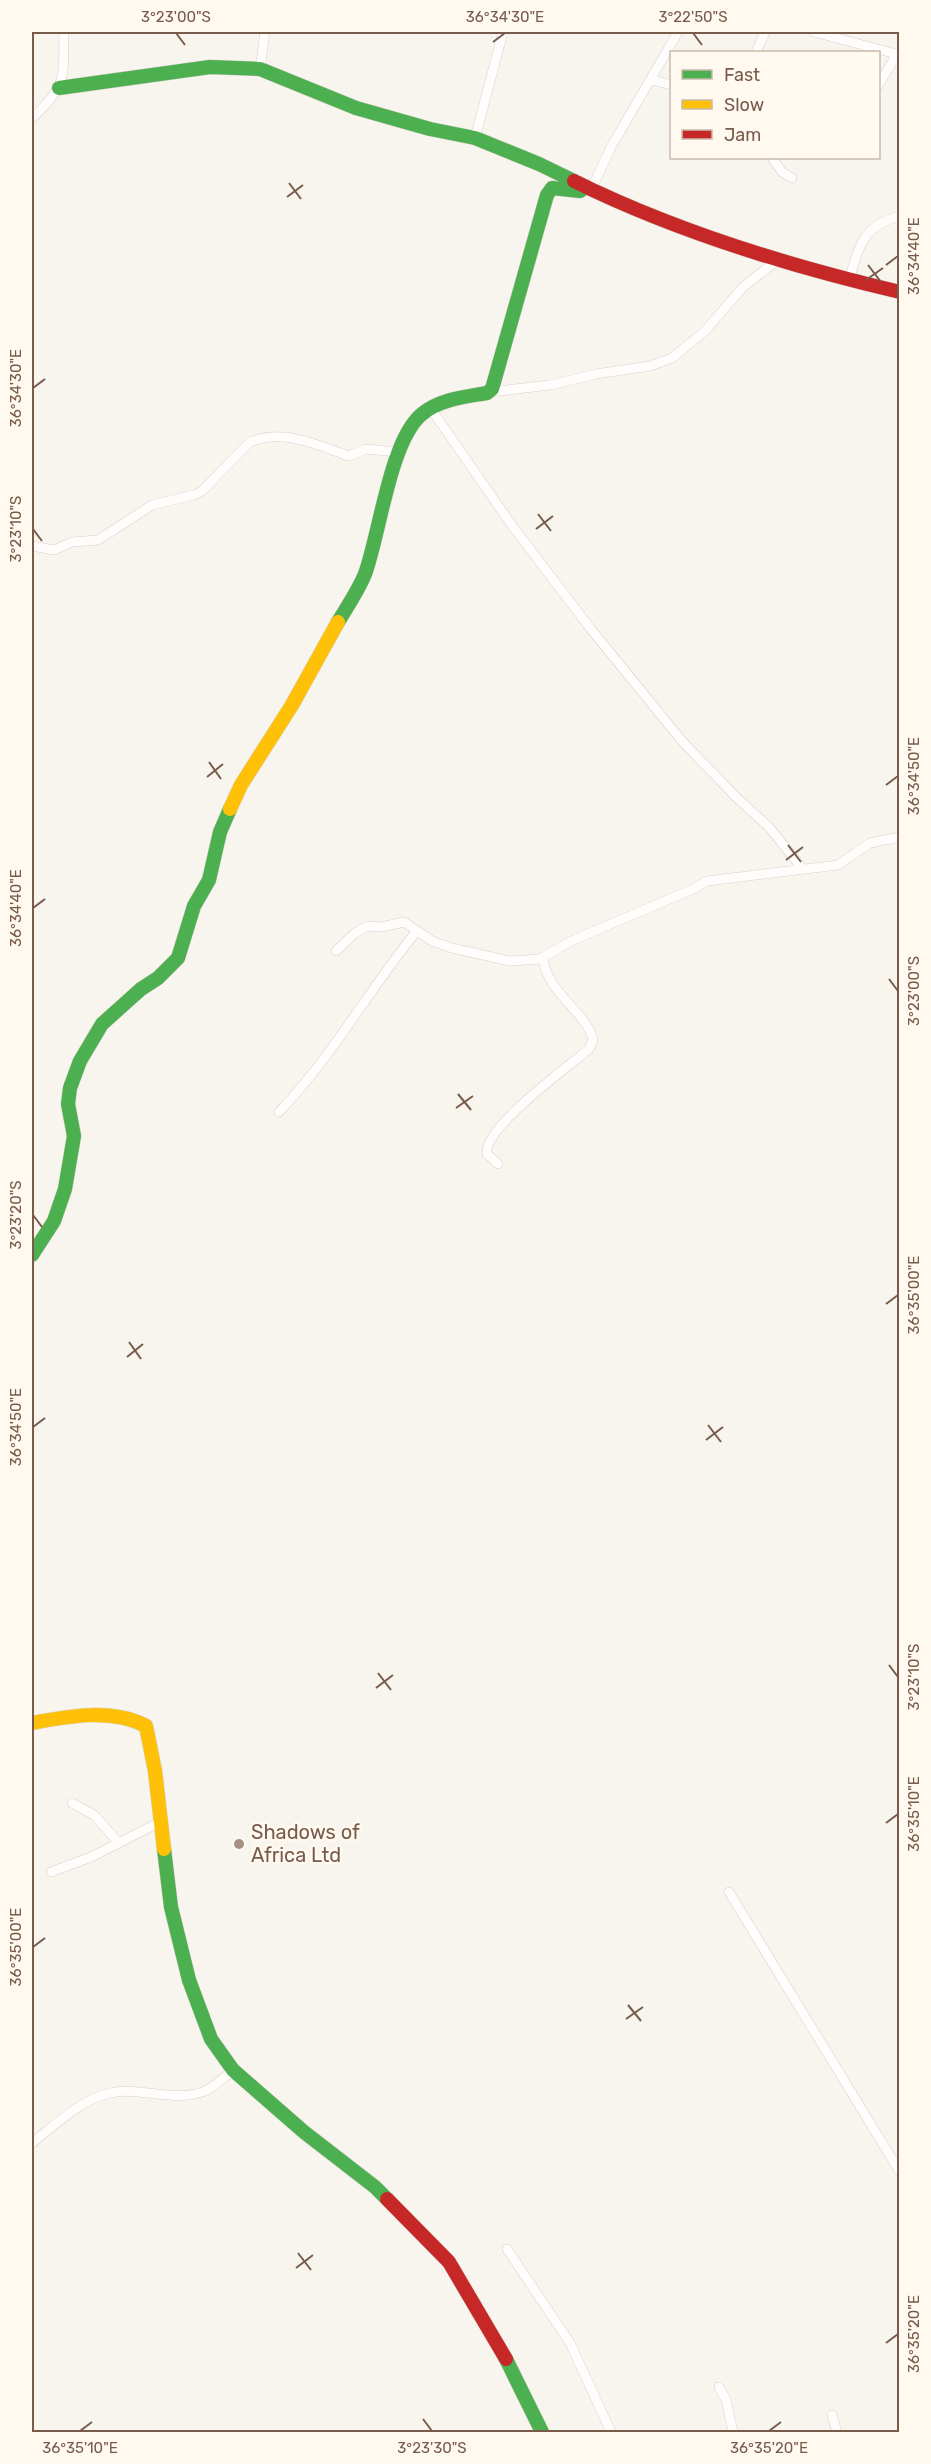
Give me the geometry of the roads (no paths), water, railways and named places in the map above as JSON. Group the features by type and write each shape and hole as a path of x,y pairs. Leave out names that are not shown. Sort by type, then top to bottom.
{"street":[{"path":"32,118 50,102 60,88 63,75 64,32"},
{"path":"260,69 265,32"},
{"path":"475,138 503,32"},
{"path":"490,392 547,195 552,188 580,191 588,188 678,32"},
{"path":"756,51 765,32"},
{"path":"814,32 898,54 880,84"},
{"path":"60,88 210,67 260,69 295,81 356,108 430,129 475,138 539,164 588,188 709,237 849,280 900,292"},
{"path":"652,80 670,84"},
{"path":"773,159 782,172 792,178"},
{"path":"849,280 865,236 884,221 900,216"},
{"path":"32,1255 54,1221 65,1189 74,1136 69,1116 70,1088 80,1061 102,1024 141,989 158,978 178,958 194,906 209,880 220,831 241,785 292,705 364,576 398,452 414,421 431,409 452,399 550,385 596,374 650,366 672,358 705,331 744,287 779,259"},
{"path":"431,409 511,524 590,628 682,741 737,798 769,827 802,868"},
{"path":"32,546 54,550 72,542 102,539 152,506 202,491 250,442 260,438 286,436 349,456 366,448 398,452"},
{"path":"336,951 355,933 367,926 381,927 404,922 416,932 441,945 510,961 543,959 571,940 693,890 707,881 802,868 812,870 838,865 870,843 900,837"},
{"path":"279,1112 326,1058 348,1023 416,932"},
{"path":"498,1164 486,1150 508,1116 589,1048 593,1040 586,1025 549,979 543,959"},
{"path":"32,1723 94,1716 140,1721 148,1730 171,1907 189,1980 211,2039 233,2070 304,2132 375,2187 448,2262 499,2346 542,2433"},
{"path":"72,1803 94,1815 118,1842"},
{"path":"51,1872 74,1864 160,1822"},
{"path":"729,1892 900,2172"},
{"path":"32,2143 98,2096 129,2091 194,2094 206,2090 233,2070"},
{"path":"507,2249 570,2343 611,2433"},
{"path":"719,2387 726,2400 734,2433"},
{"path":"832,2415 837,2433"}],"place":[{"name":"Shadows of Africa Ltd","path":"239,1844"}]}
